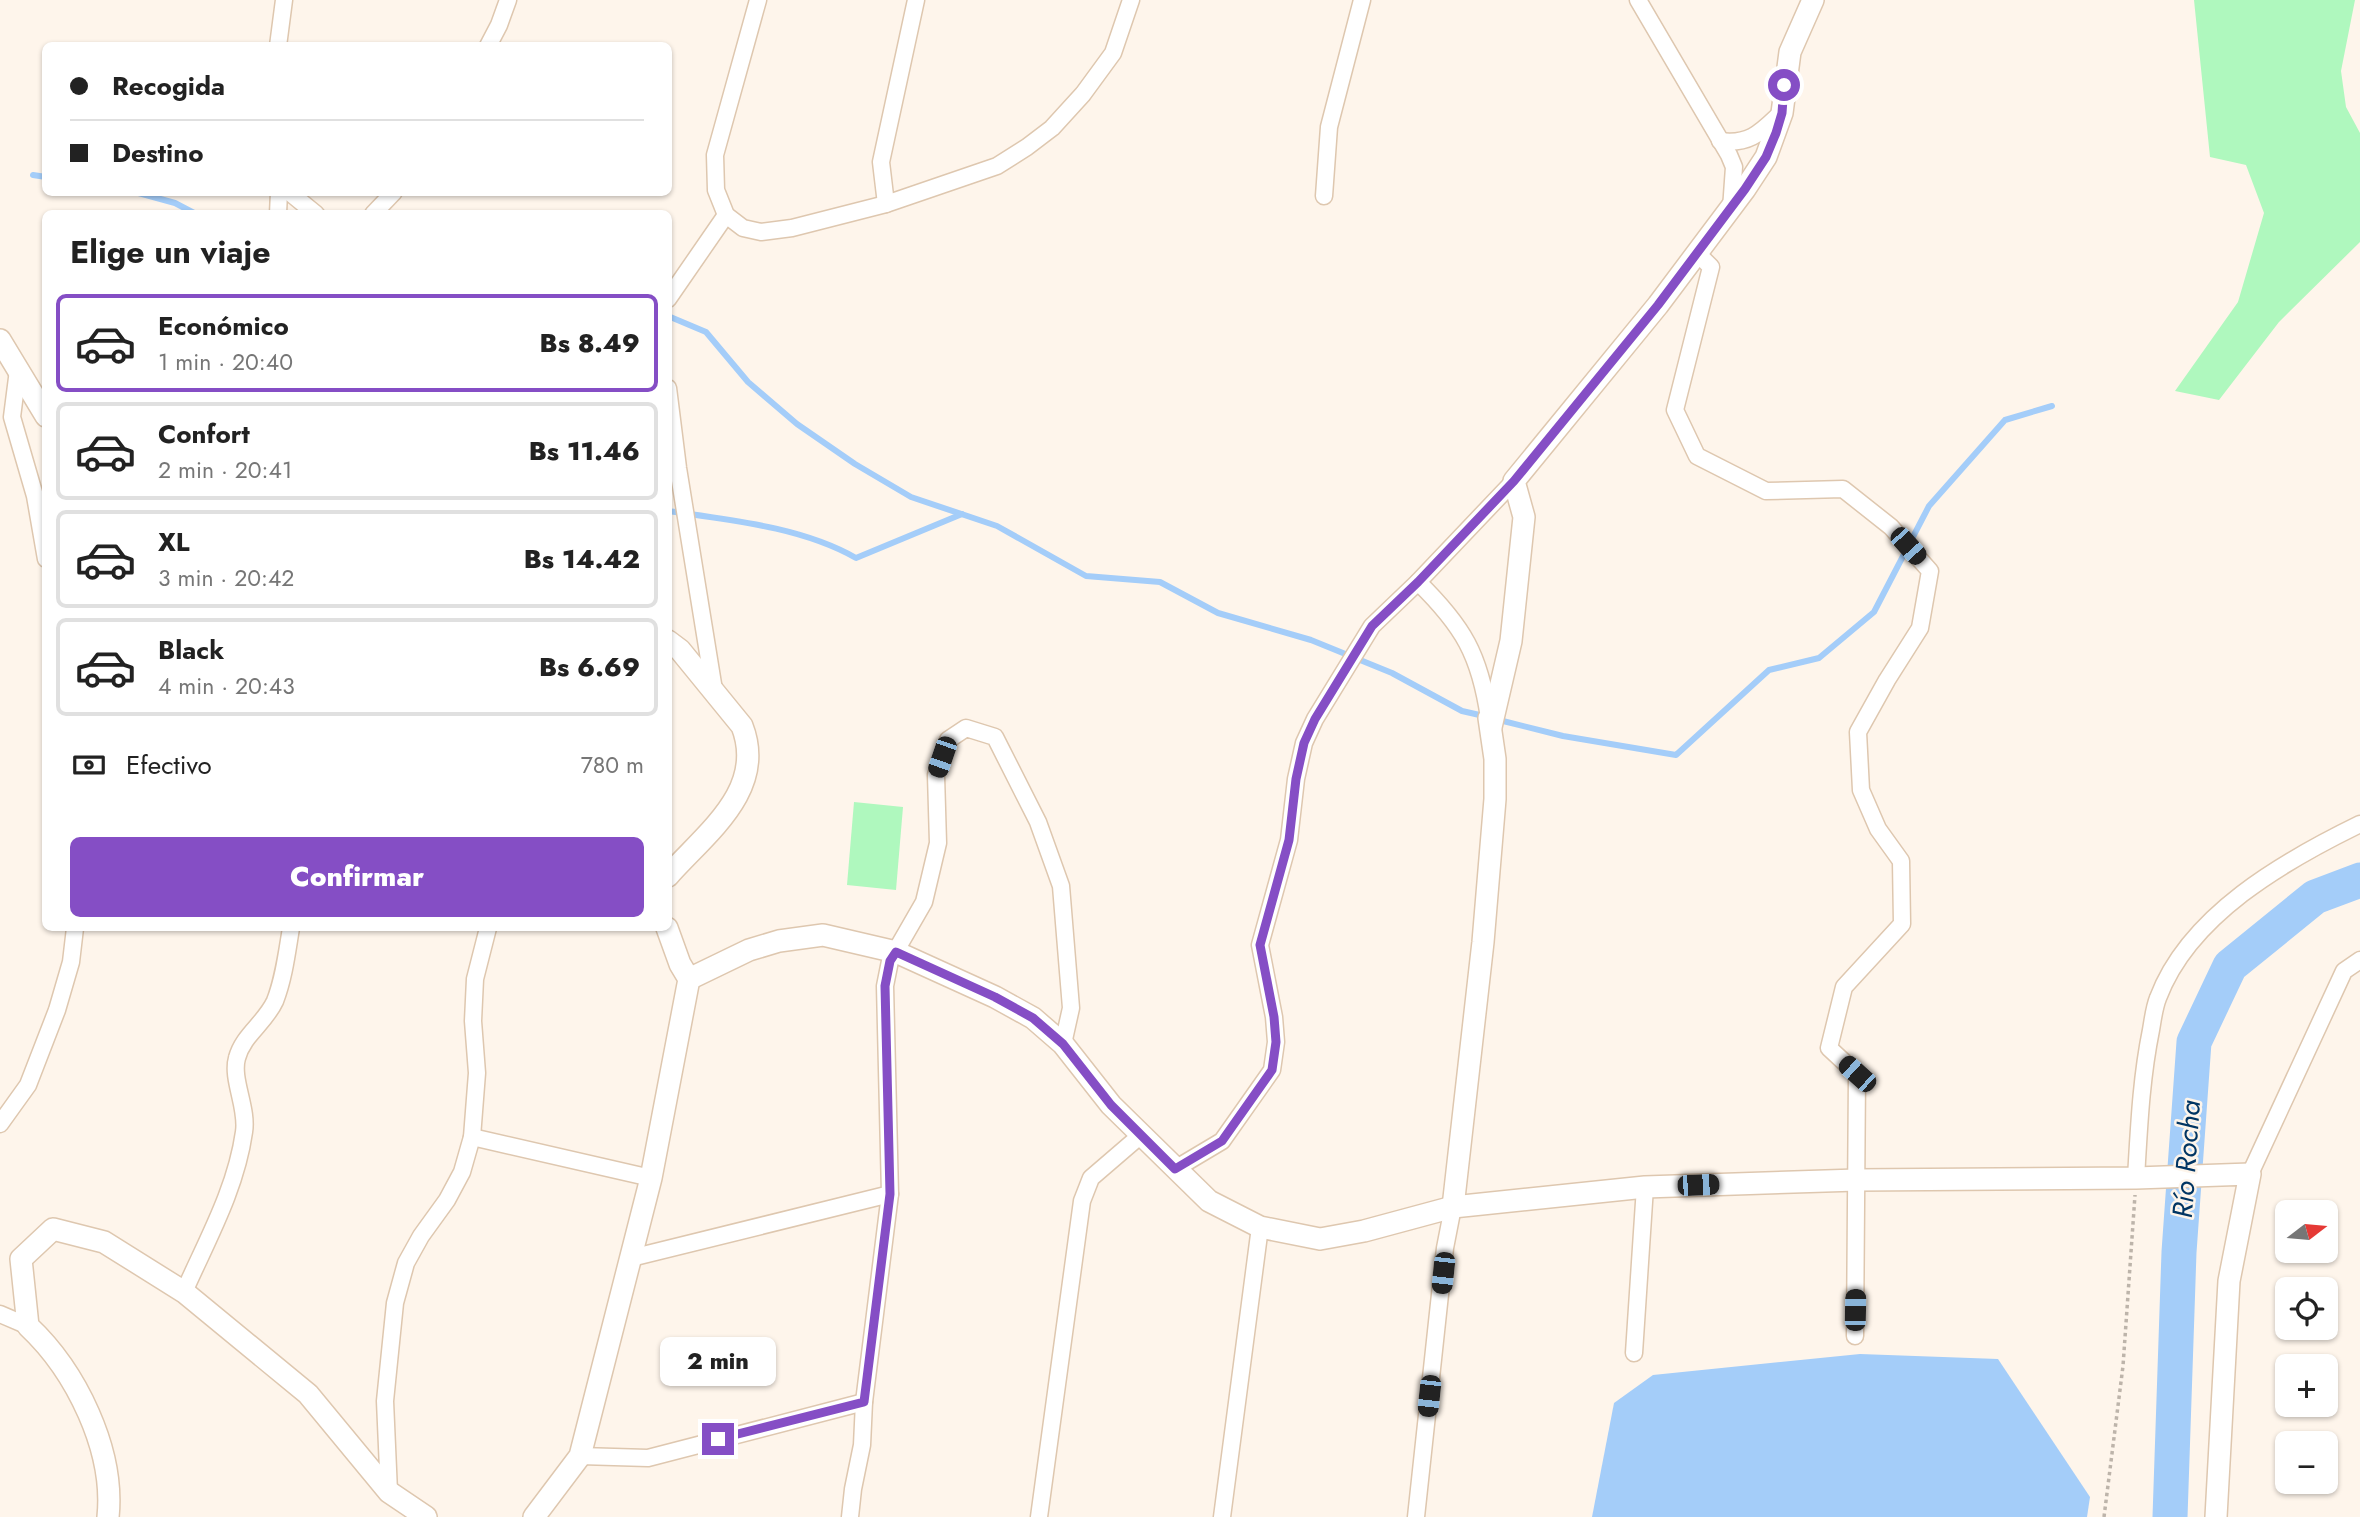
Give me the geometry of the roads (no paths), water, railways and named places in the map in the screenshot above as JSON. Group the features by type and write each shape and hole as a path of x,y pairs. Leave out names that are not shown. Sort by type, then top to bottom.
{"street":[{"path":"279,42 284,0"},
{"path":"490,42 508,0"},
{"path":"758,0 715,156 716,190 726,215 743,228 761,232 792,228 886,204 997,166 1052,128 1083,94 1114,53 1131,0"},
{"path":"886,204 881,162 916,0"},
{"path":"1324,196 1329,127 1362,0"},
{"path":"1638,0 1734,167 1731,209"},
{"path":"1175,1169 1222,1141 1272,1070 1276,1042 1274,1017 1260,945 1289,840 1296,779 1304,743 1315,719 1372,626 1514,481 1658,305 1731,209 1766,157 1782,113 1790,52 1813,0"},
{"path":"1720,141 1735,143 1752,138 1782,113"},
{"path":"294,196 311,210"},
{"path":"377,210 390,196"},
{"path":"672,293 726,215"},
{"path":"1697,253 1711,267 1675,410 1696,456 1766,491 1843,489 1891,527 1930,571 1920,628 1858,733 1861,790 1878,828 1901,861 1902,924 1844,987 1829,1048 1857,1074 1855,1336"},
{"path":"0,340 42,409"},
{"path":"18,370 12,417 35,496 42,536"},
{"path":"672,420 714,692"},
{"path":"1490,722 1511,641 1524,517 1514,481"},
{"path":"1416,1517 1445,1248 1453,1207 1483,942 1495,799 1495,759 1484,682 1472,648 1443,606 1418,582"},
{"path":"672,644 680,650 742,726 747,739 749,765 740,793 725,815 672,872"},
{"path":"850,1517 862,1445 864,1402 890,1194 885,986 890,961 924,902 938,843 936,775 948,740 966,728 995,737 1038,822 1061,886 1071,1008 1063,1044"},
{"path":"2146,1177 2143,1070 2158,999 2180,955 2256,881 2318,844 2360,824"},
{"path":"0,1124 28,1084 57,1010 71,962 75,931"},
{"path":"184,1292 232,1185 245,1129 236,1060 245,1039 263,1021 275,1001 283,975 290,931"},
{"path":"389,1492 385,1401 395,1303 406,1263 462,1172 472,1138 477,1073 473,1021 475,979 487,931"},
{"path":"534,1517 580,1456 651,1178 689,979 680,964 668,931"},
{"path":"689,979 749,950 779,941 823,935 896,952 995,997 1033,1018 1063,1044 1111,1105 1209,1201 1260,1227 1320,1239 1364,1231 1453,1207 1645,1187 1857,1180 2250,1174"},
{"path":"2216,1517 2229,1281 2250,1174 2344,971 2360,960"},
{"path":"1039,1517 1082,1201 1091,1178 1141,1135"},
{"path":"472,1138 651,1178"},
{"path":"1634,1353 1645,1187"},
{"path":"631,1258 890,1194"},
{"path":"1222,1517 1260,1227"},
{"path":"28,1326 21,1259 53,1229 104,1242 184,1292 308,1394 389,1492 426,1517"},
{"path":"0,1314 28,1326 49,1345 92,1420 111,1493 108,1517"},
{"path":"580,1456 649,1458 864,1402"}],"water":[{"path":"1860,1354 1998,1359 2090,1497 2087,1517 1592,1517 1614,1403 1653,1375"}],"waterway":[{"path":"33,175 42,176"},
{"path":"150,196 188,210"},
{"path":"672,318 706,332 748,382 797,424 855,464 911,497 997,526 1086,576 1160,582 1218,613 1311,640 1392,673 1462,711 1484,716"},
{"path":"1495,719 1563,736 1676,755 1769,670 1819,658 1874,612 1929,506 2005,420 2052,406"},
{"path":"672,512 789,532 835,547 856,558 962,514"},
{"name":"Río Rocha","path":"2170,1517 2179,1252 2194,1042 2230,966 2315,897 2360,880"}]}
